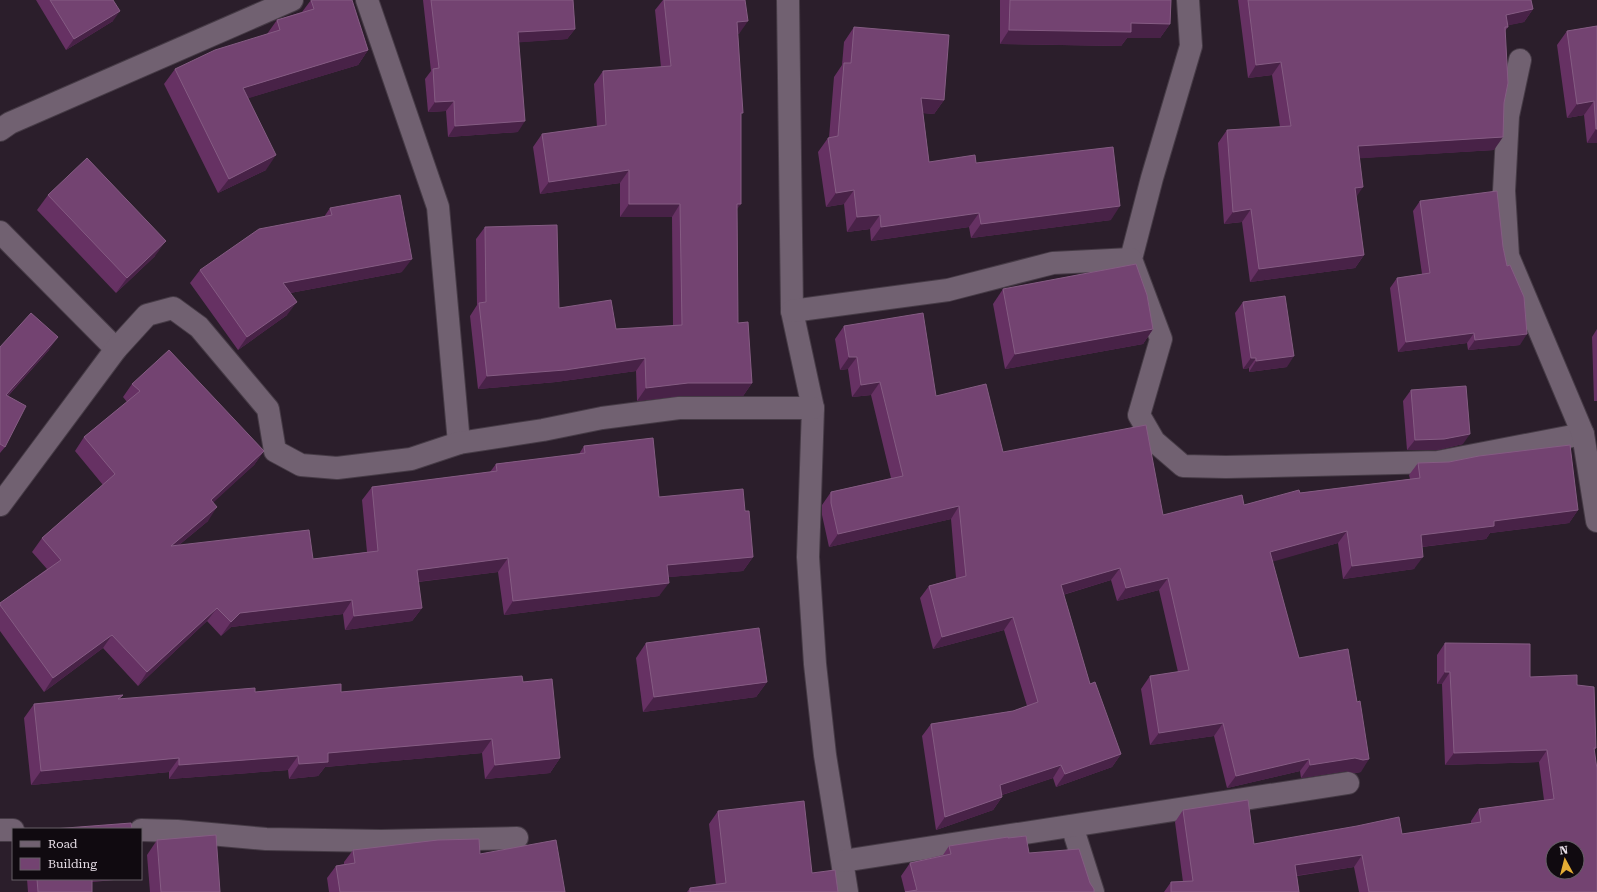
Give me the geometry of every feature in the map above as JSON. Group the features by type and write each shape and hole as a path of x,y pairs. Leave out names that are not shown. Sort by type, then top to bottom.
{"street":[{"path":"0,130 10,123 292,0"},
{"path":"368,0 438,208 459,443"},
{"path":"788,0 792,311 813,408 808,557 815,664 825,755 847,892"},
{"path":"1188,0 1191,46 1152,178 1131,259 1161,339 1139,416 1154,442 1183,466 1226,467 1438,462 1583,434"},
{"path":"1520,60 1508,116 1504,191 1508,256 1583,434 1597,521"},
{"path":"0,232 116,349"},
{"path":"792,311 948,290 1053,263 1131,259"},
{"path":"0,505 116,349 147,315 174,308 199,327 268,409 275,451 301,465 337,468 411,459 459,443 543,430 602,418 678,408 813,408"},
{"path":"843,861 1348,783"},
{"path":"1072,826 1093,892"},
{"path":"0,830 12,830"},
{"path":"142,830 177,830 266,839 381,841 517,838"}],"building":[{"path":"50,0 113,0 120,11 74,39"},
{"path":"311,0 352,0 368,50 243,88 276,155 229,179 175,69 215,50 280,30 277,20 314,9"},
{"path":"431,0 573,0 575,29 518,32 525,121 455,126 454,101 435,102 433,69 439,68"},
{"path":"664,0 745,0 748,21 737,22 743,113 741,113 741,204 737,204 738,323 748,322 752,383 688,383 646,388 645,358 565,370 487,376 479,303 486,302 485,227 557,225 559,308 611,300 616,329 682,325 680,204 629,204 629,170 549,182 542,134 606,125 603,71 671,66"},
{"path":"1010,0 1171,0 1170,24 1131,23 1131,32 1009,30"},
{"path":"1248,0 1531,0 1533,9 1506,15 1508,27 1505,27 1508,83 1504,103 1503,137 1358,146 1363,187 1355,188 1364,255 1259,269 1251,209 1233,212 1227,130 1291,126 1281,62 1256,65"},
{"path":"1597,26 1596,129 1594,101 1577,104 1567,31"},
{"path":"854,27 949,35 944,100 921,98 929,162 975,155 976,163 1113,147 1120,206 981,224 979,213 881,227 880,215 857,217 854,190 836,193 828,138 838,136 844,63 851,63"},
{"path":"87,158 166,241 127,278 48,195"},
{"path":"1497,191 1503,247 1507,266 1510,265 1524,297 1527,334 1475,340 1474,333 1406,342 1397,278 1430,273 1420,201"},
{"path":"400,195 412,259 283,283 297,302 247,337 200,270 259,229 332,215 330,208"},
{"path":"1136,264 1147,295 1153,329 1015,354 1003,289"},
{"path":"1285,296 1294,356 1256,361 1256,358 1251,358 1243,302"},
{"path":"31,313 58,337 6,395 26,406 5,447 0,444 0,347"},
{"path":"923,313 936,396 986,384 1003,452 1146,425 1163,515 1242,495 1244,505 1299,490 1300,493 1420,478 1418,463 1449,462 1479,456 1570,445 1578,510 1494,521 1494,526 1421,535 1423,557 1352,566 1347,531 1270,552 1299,658 1348,649 1357,702 1360,701 1369,759 1363,760 1355,758 1310,765 1309,759 1236,776 1223,723 1159,733 1150,676 1189,670 1168,578 1126,588 1120,568 1061,585 1090,684 1095,682 1121,754 1065,774 1061,765 1000,785 1002,797 945,817 931,724 1013,711 1038,702 1013,617 942,637 929,586 966,576 959,506 838,534 831,503 831,492 903,476 880,382 861,385 857,357 849,357 844,326"},
{"path":"169,350 264,451 211,500 217,507 171,546 309,530 313,559 378,551 372,487 497,471 496,464 585,453 584,446 653,438 659,497 743,489 745,511 749,511 753,557 667,565 669,583 513,601 508,558 417,570 422,608 354,616 352,600 240,613 231,622 217,608 147,672 112,635 53,678 0,603 61,560 42,538 115,474 84,437 140,391 132,384"},
{"path":"1466,386 1470,434 1444,439 1415,440 1411,390"},
{"path":"759,628 767,682 654,697 646,643"},
{"path":"1445,643 1530,644 1530,677 1577,675 1577,685 1594,687 1596,748 1594,748 1597,769 1597,892 1369,892 1362,855 1295,865 1299,892 1171,892 1171,882 1193,881 1183,810 1248,800 1254,844 1399,817 1402,834 1481,822 1479,809 1554,799 1547,750 1454,753 1450,672 1445,672"},
{"path":"522,676 523,682 552,679 560,758 495,765 492,739 328,753 328,762 299,764 298,756 179,765 179,758 41,771 34,704 123,695 118,699 255,688 255,692 341,684 341,692"},
{"path":"804,801 812,873 835,870 838,892 690,892 690,888 726,883 718,811"},
{"path":"131,823 132,828 66,828"},
{"path":"216,835 220,892 161,892 157,840"},
{"path":"1026,836 1029,853 1079,849 1094,892 905,892 917,890 910,863 951,854 949,846 1008,837"},
{"path":"479,839 480,854 556,840 565,892 340,892 336,866 355,863 353,850 438,840"},
{"path":"37,880 92,880 92,892 38,892"}]}
